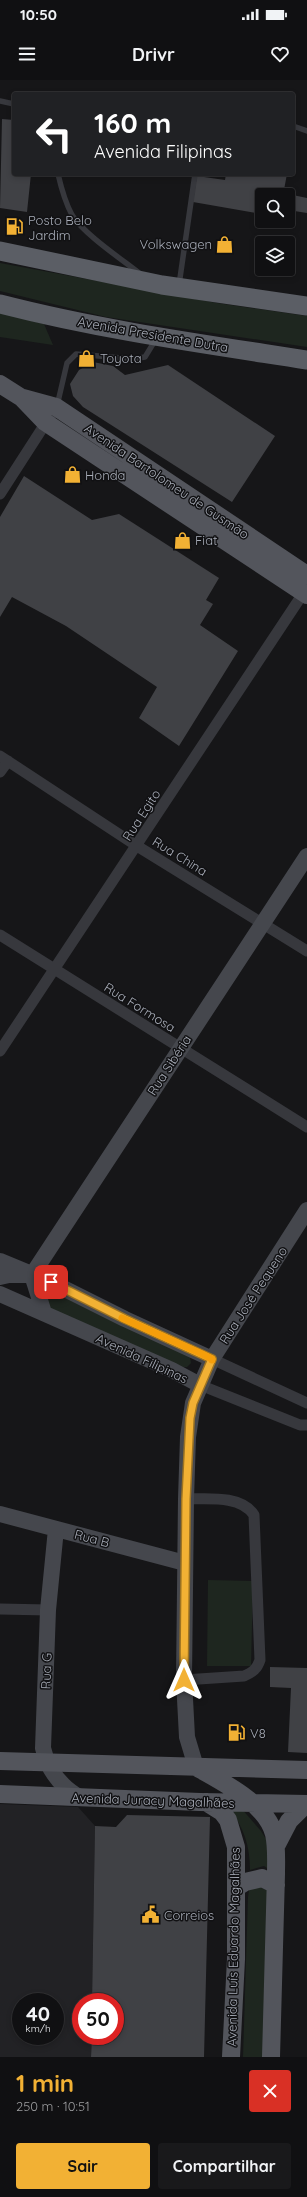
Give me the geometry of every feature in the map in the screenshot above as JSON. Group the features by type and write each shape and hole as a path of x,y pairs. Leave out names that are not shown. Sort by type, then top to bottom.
{"highway":[{"path":"0,251 150,282 307,306"},
{"name":"Avenida Presidente Dutra","path":"0,304 35,313 157,337 307,360"}],"main road":[{"name":"Avenida Bartolomeu de Gusmão","path":"0,384 22,398 45,422 306,587"},
{"name":"Avenida Bartolomeu de Gusmão","path":"22,398 56,407 306,587"},
{"name":"Rua Sibéria","path":"32,1275 179,1048 307,856"},
{"name":"Rua José Pequeno","path":"196,1767 188,1737 184,1680 184,1563 190,1418 193,1403 212,1359 307,1210"},
{"path":"0,1261 51,1282 125,1319 212,1359"},
{"path":"0,1277 9,1275 32,1275"},
{"path":"32,1275 44,1313"},
{"name":"Avenida Filipinas","path":"0,1294 172,1370 200,1385"},
{"name":"Rua B","path":"0,1514 184,1563"},
{"name":"Rua G","path":"56,1529 48,1610 43,1748 46,1763 61,1783 70,1791 82,1798"},
{"path":"0,1761 307,1770"},
{"path":"196,1767 230,1786 253,1803 273,1832 276,1846 276,1885 271,2057"},
{"name":"Avenida Juracy Magalhães","path":"0,1794 82,1798 307,1804"},
{"name":"Avenida Luís Eduardo Magalhães","path":"206,1802 222,1812 234,1832 237,1858 231,2057"},
{"path":"276,1846 289,1821 307,1804"},
{"path":"237,1887 245,1882 262,1878 276,1885"}],"street":[{"path":"0,494 56,407"},
{"name":"Rua Egito","path":"0,1052 53,970 137,846 306,587"},
{"path":"0,772 4,758"},
{"name":"Rua China","path":"4,758 137,846 307,951"},
{"name":"Rua Formosa","path":"0,935 53,970 307,1127"},
{"path":"212,1359 307,1403"},
{"name":"Avenida Filipinas","path":"200,1385 300,1425 307,1425"},
{"path":"184,1680 244,1676 252,1673 257,1668 260,1660 254,1515 249,1507 240,1503 186,1499"},
{"path":"0,1609 48,1610"}],"lane":[{"path":"0,101 12,104"},
{"path":"295,127 307,131"},
{"path":"59,176 72,215 86,230 150,282"},
{"path":"179,287 194,176"},
{"path":"56,407 67,363 76,354 133,359 145,357 157,337"}],"shaded area":[{"path":"0,263 217,303 307,316 307,347 106,317 0,291"},
{"path":"0,313 44,324 53,345 0,337"},
{"path":"46,1288 190,1357 191,1363 187,1367 183,1367 49,1308 46,1298"},
{"path":"208,1580 253,1581 251,1666 207,1666"},
{"path":"0,1804 78,1807 95,1826 92,1993 72,1993 72,2045 92,2045 91,2057 0,2057"},
{"path":"241,1808 261,1831 272,1849 270,1870 264,1866 250,1870 249,1853 245,1837 239,1823 229,1809"},
{"path":"257,1886 269,1891 269,2057 243,2057 248,1897 249,1890"}],"building":[{"path":"2,119 12,120 12,176 31,176 27,212 0,208"},
{"path":"197,176 225,180 226,176 287,176 284,188 255,188 255,213 193,202"},
{"path":"295,195 307,198 307,213 295,211"},
{"path":"93,362 113,366 125,375 168,365 275,436 232,502 83,407 73,396 70,384 79,370"},
{"path":"24,476 92,520 119,514 219,578 206,600 213,604 200,625 238,651 179,746 139,718 157,687 66,626 12,597 0,617 0,517"},
{"path":"270,1667 307,1668 307,1753 288,1752 291,1688 270,1687"},
{"name":"Correios","path":"127,1815 210,1817 204,2057 91,2057 92,2045 124,2045 124,1993 92,1993 95,1826 116,1827"}],"slow traffic":[{"path":"122,1318 202,1354 212,1360"}],"place":[{"name":"Posto Belo Jardim","path":"15,227"},
{"name":"Volkswagen","path":"225,244"},
{"name":"Toyota","path":"87,358"},
{"name":"Honda","path":"72,475"},
{"name":"Fiat","path":"182,540"},
{"name":"V8","path":"237,1733"},
{"name":"Correios","path":"151,1915"}],"route":[{"path":"51,1282 125,1319 212,1359 193,1403 188,1437 184,1563 184,1680"}]}
